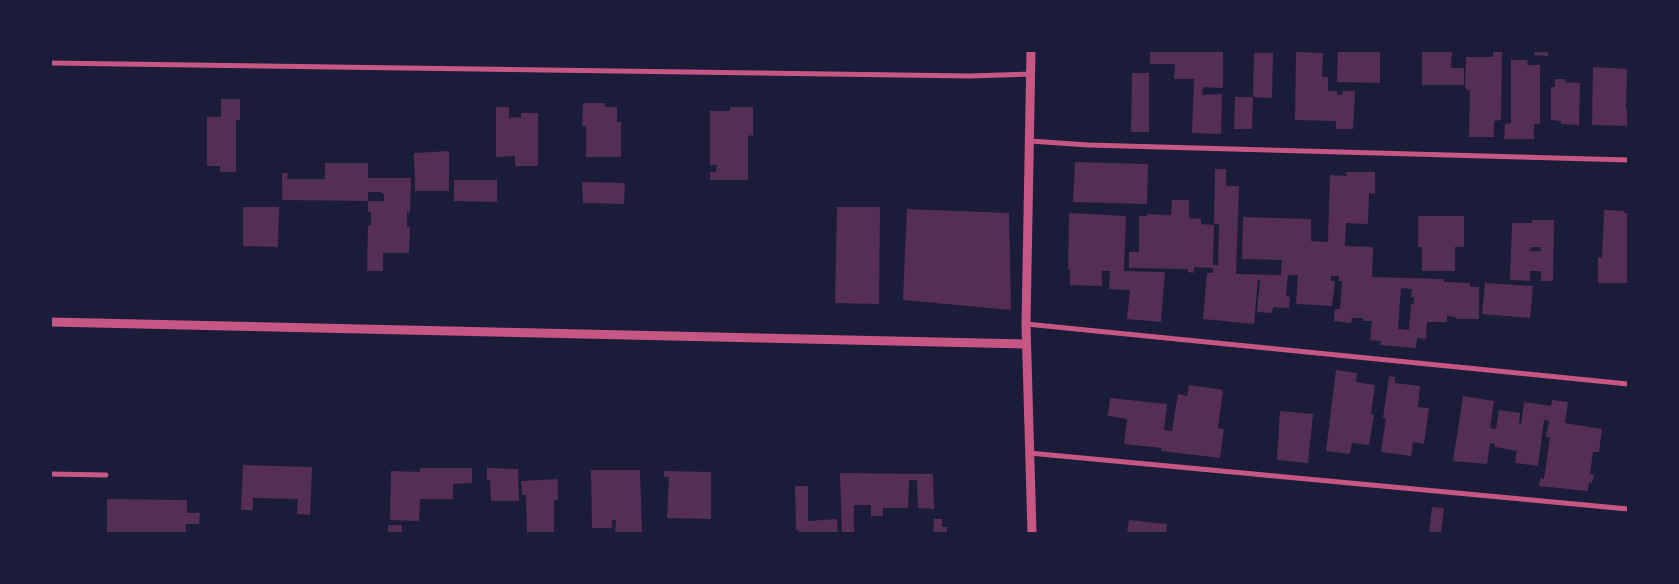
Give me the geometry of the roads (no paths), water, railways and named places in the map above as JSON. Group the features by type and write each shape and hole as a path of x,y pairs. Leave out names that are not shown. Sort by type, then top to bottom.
{"street":[{"path":"1031,51 1026,344 1032,533"},
{"path":"51,63 970,76 1032,74"},
{"path":"1030,141 1088,145 1628,160"},
{"path":"51,322 1026,344"},
{"path":"1026,324 1628,384"},
{"path":"1029,454 1628,509"},
{"path":"51,474 106,475"}]}
